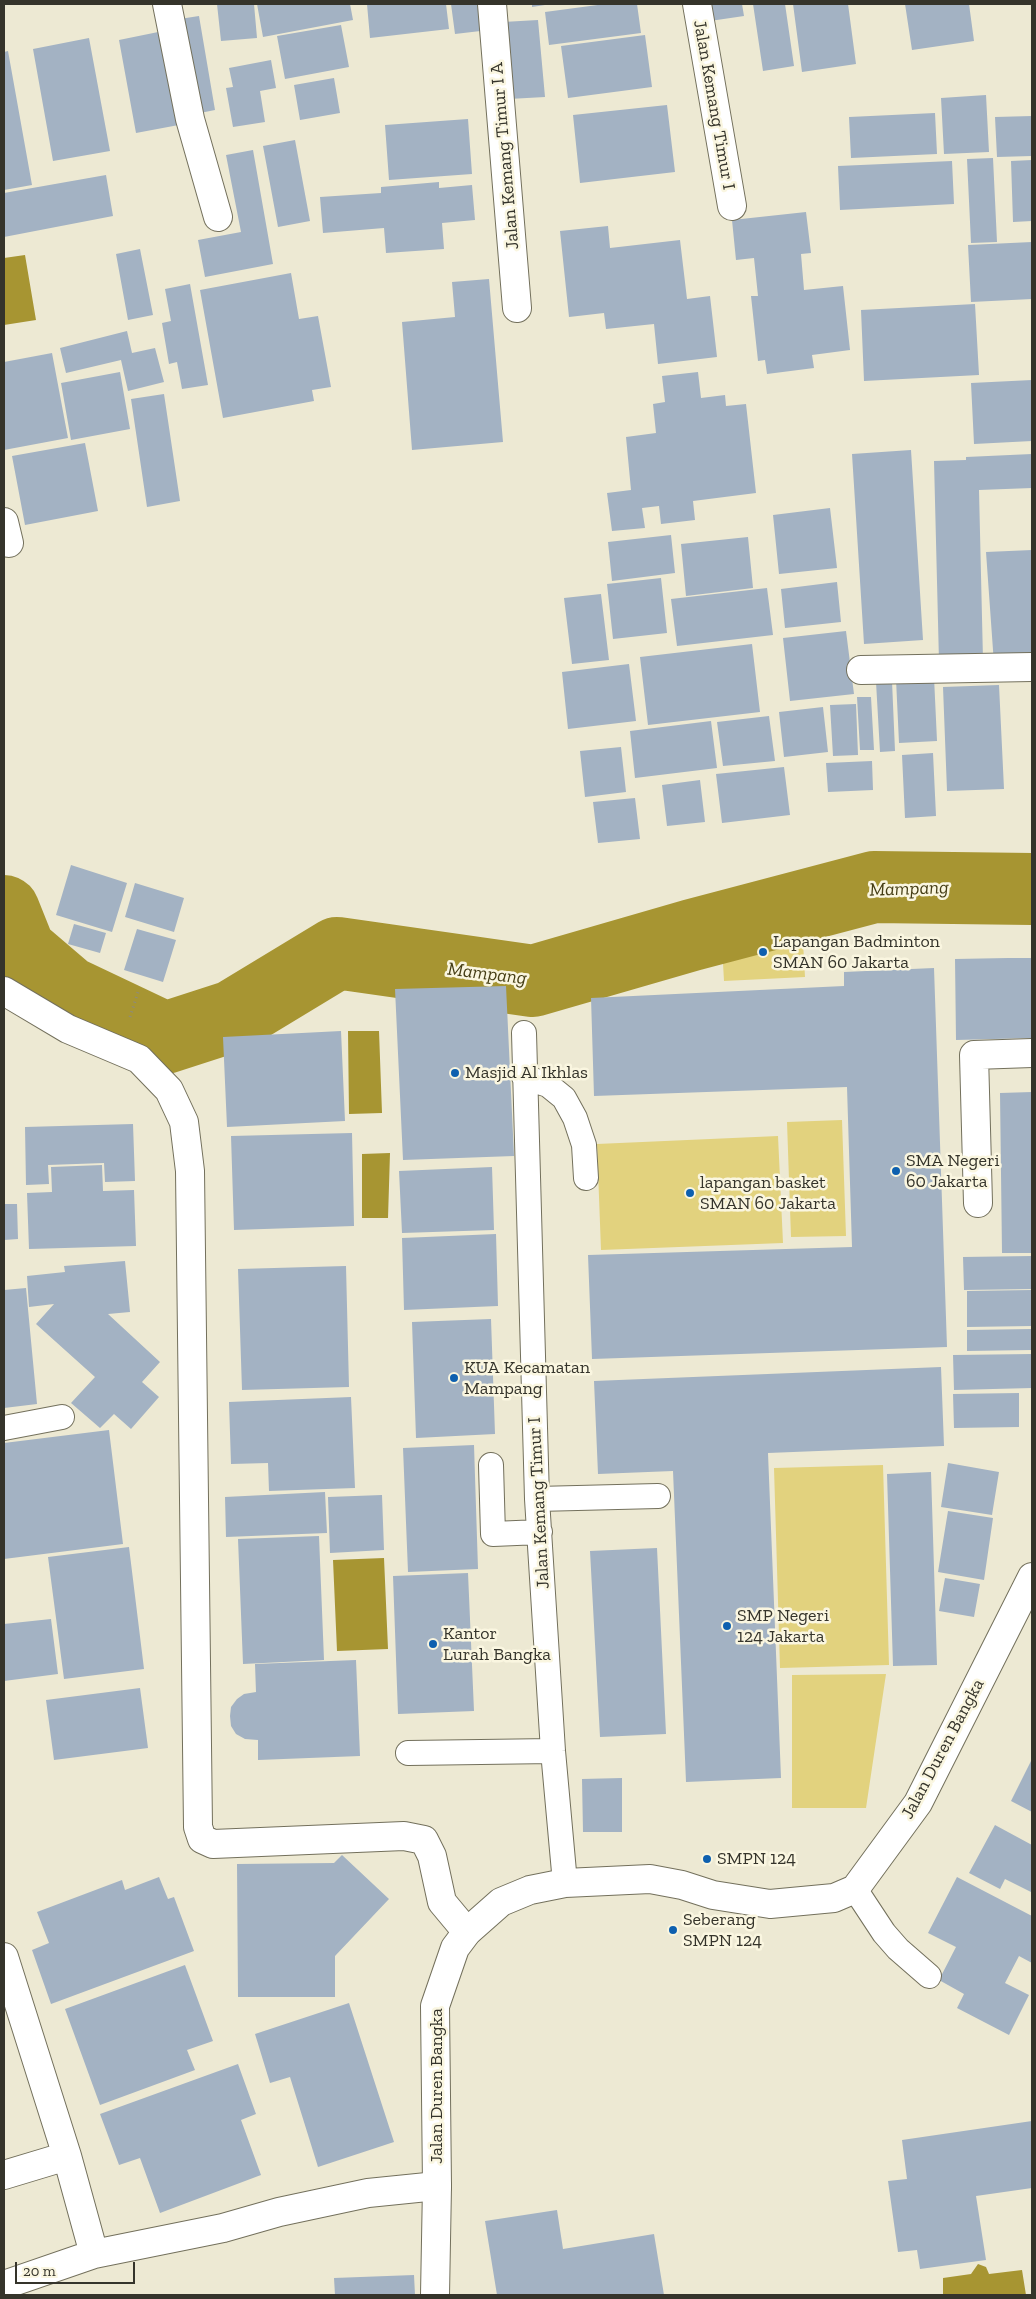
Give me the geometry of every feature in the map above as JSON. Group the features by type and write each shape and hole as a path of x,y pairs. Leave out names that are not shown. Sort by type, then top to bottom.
{"street":[{"path":"168,4 190,119 218,217"},
{"name":"Jalan Kemang Timur I A","path":"492,4 518,308"},
{"name":"Jalan Kemang Timur I","path":"697,4 732,206"},
{"path":"861,670 1032,667"},
{"path":"4,991 68,1029 139,1059 169,1090 184,1122 190,1171 198,1827 202,1839 213,1844 404,1836 424,1840 432,1856 442,1902 467,1932"},
{"path":"978,1203 974,1055 1032,1054"},
{"name":"Jalan Duren Bangka","path":"435,2295 437,2186 435,2006 455,1948 467,1932 501,1902 530,1890 565,1882 650,1879 682,1885 713,1894 770,1904 834,1898 855,1889 918,1803 1032,1577"},
{"path":"4,1957 67,2156 94,2254"},
{"path":"4,2175 67,2156"},
{"path":"4,2285 94,2254 222,2228 279,2212 360,2194 437,2186"}],"lane":[{"name":"Jalan Kemang Timur I","path":"524,1033 537,1499 553,1751 565,1882"},
{"path":"524,1077 548,1085 564,1098 575,1118 584,1145 586,1178"},
{"path":"4,1428 62,1417"},
{"path":"491,1465 493,1534 540,1532"},
{"path":"537,1499 658,1496"},
{"path":"408,1753 553,1751"},
{"path":"855,1889 884,1933 898,1949 930,1976"}],"shaded area":[{"path":"25,255 36,320 4,325 4,258"},
{"name":"Lapangan Badminton SMAN 60 Jakarta","path":"802,924 805,977 724,981 721,928"},
{"path":"348,1031 379,1031 382,1113 349,1114"},
{"path":"842,1120 846,1236 791,1237 787,1122"},
{"name":"lapangan basket SMAN 60 Jakarta","path":"778,1136 783,1243 601,1250 597,1144"},
{"path":"390,1153 388,1218 362,1218 362,1154"},
{"path":"883,1465 889,1665 780,1668 774,1468"},
{"path":"384,1558 388,1649 337,1651 333,1560"},
{"path":"886,1674 866,1808 792,1808 792,1675"},
{"path":"978,2264 986,2267 989,2274 1022,2270 1026,2295 943,2295 943,2278 971,2274"}],"building":[{"path":"217,4 254,4 257,38 221,41"},
{"path":"257,4 350,4 353,20 263,37"},
{"path":"367,4 446,4 449,29 370,38"},
{"path":"451,4 486,4 489,30 455,34"},
{"path":"532,4 545,4 545,5 532,7"},
{"path":"605,4 637,4 641,33 549,45 545,12"},
{"path":"707,4 742,4 744,16 710,21"},
{"path":"753,4 785,4 794,66 763,71"},
{"path":"793,4 848,4 856,64 802,72"},
{"path":"905,4 969,4 974,41 912,50"},
{"path":"199,16 215,110 190,115 173,20"},
{"path":"538,20 545,97 509,99 503,22"},
{"path":"341,25 349,67 285,79 277,36"},
{"path":"168,30 184,124 136,133 119,40"},
{"path":"645,35 652,87 568,98 561,46"},
{"path":"89,38 110,151 53,161 33,49"},
{"path":"8,51 32,185 4,190 4,52"},
{"path":"271,60 276,88 260,91 265,122 233,127 226,88 233,87 229,68"},
{"path":"334,78 340,113 300,120 294,85"},
{"path":"986,95 989,152 944,154 941,98"},
{"path":"667,105 675,172 580,183 573,115"},
{"path":"935,113 937,154 851,158 849,117"},
{"path":"1032,116 1032,156 997,157 995,117"},
{"path":"468,119 472,174 389,180 385,125"},
{"path":"295,140 310,221 278,227 263,146"},
{"path":"253,150 273,264 205,277 198,240 241,232 226,155"},
{"path":"993,158 997,242 971,243 967,159"},
{"path":"1032,160 1032,221 1013,222 1011,161"},
{"path":"952,161 954,204 840,210 838,166"},
{"path":"106,175 113,216 4,237 4,193"},
{"path":"439,182 439,188 472,185 475,220 442,223 444,249 386,253 384,228 323,233 320,197 381,193 381,187"},
{"path":"806,212 811,253 801,254 804,290 843,286 850,350 812,355 814,368 767,374 765,360 758,361 751,296 758,296 754,258 736,260 732,220"},
{"path":"608,226 610,248 680,240 687,299 710,296 717,357 658,364 654,324 606,329 604,313 569,317 560,231"},
{"path":"1032,242 1032,299 971,302 968,245"},
{"path":"140,249 153,315 128,320 116,254"},
{"path":"291,273 299,319 318,316 331,387 312,390 314,401 223,418 200,290"},
{"path":"489,279 503,442 412,450 402,322 455,317 452,282"},
{"path":"190,284 208,385 182,389 177,362 169,364 162,323 171,321 165,289"},
{"path":"975,304 979,375 864,381 861,310"},
{"path":"127,331 132,353 155,348 164,382 128,391 121,360 66,373 60,348"},
{"path":"52,353 68,438 4,450 4,362"},
{"path":"120,372 130,429 71,440 61,383"},
{"path":"698,372 701,398 725,395 726,406 746,404 756,493 693,501 695,520 661,524 659,506 642,508 645,528 612,531 607,493 631,490 626,437 656,433 653,404 665,402 662,376"},
{"path":"1032,380 1032,441 974,444 971,383"},
{"path":"164,394 180,501 147,507 131,399"},
{"path":"85,443 98,511 25,525 12,456"},
{"path":"911,450 923,640 864,644 852,454"},
{"path":"1032,454 1032,488 979,490 983,660 939,662 934,461 966,460 966,457"},
{"path":"830,508 837,568 779,574 773,515"},
{"path":"671,535 675,573 612,581 608,542"},
{"path":"748,537 753,588 686,596 681,544"},
{"path":"1032,550 1032,663 994,664 986,552"},
{"path":"661,578 667,633 613,639 607,584"},
{"path":"837,582 841,622 785,628 781,589"},
{"path":"767,588 773,635 677,646 671,599"},
{"path":"601,594 609,660 572,664 564,598"},
{"path":"846,631 854,694 790,701 783,638"},
{"path":"752,644 760,712 648,725 640,657"},
{"path":"629,664 636,721 568,729 562,672"},
{"path":"934,677 937,741 899,743 896,679"},
{"path":"892,681 895,751 880,752 876,682"},
{"path":"999,685 1004,789 947,791 943,687"},
{"path":"857,697 871,697 874,750 860,750"},
{"path":"856,704 858,755 833,756 830,705"},
{"path":"823,707 828,752 784,757 779,712"},
{"path":"769,716 775,761 723,766 717,722"},
{"path":"711,721 717,768 635,778 630,731"},
{"path":"621,747 626,792 585,797 580,751"},
{"path":"933,753 936,816 905,818 902,755"},
{"path":"872,761 873,790 828,792 826,763"},
{"path":"784,767 790,815 722,823 716,774"},
{"path":"700,780 705,822 667,826 662,785"},
{"path":"635,798 640,839 598,843 593,802"},
{"path":"71,865 127,883 112,932 56,915"},
{"path":"135,883 184,898 174,932 125,917"},
{"path":"74,924 106,933 100,953 68,944"},
{"path":"137,929 176,940 163,982 124,970"},
{"path":"1032,958 1032,1038 956,1040 955,959"},
{"name":"SMA Negeri 60 Jakarta","path":"934,968 947,1347 592,1359 588,1255 852,1247 847,1087 594,1096 591,998 844,986 844,972"},
{"name":"Masjid Al Ikhlas","path":"506,986 514,1156 403,1160 395,989"},
{"path":"341,1031 345,1121 227,1127 223,1037"},
{"path":"1032,1092 1032,1253 1002,1253 1000,1093"},
{"path":"133,1124 135,1181 105,1182 104,1163 48,1165 49,1184 26,1185 25,1127"},
{"path":"352,1133 354,1226 234,1230 231,1136"},
{"path":"102,1165 103,1191 134,1190 136,1246 29,1249 27,1193 52,1192 51,1167"},
{"path":"492,1167 494,1230 402,1233 399,1171"},
{"path":"4,1204 17,1204 18,1239 4,1240"},
{"path":"496,1234 498,1306 404,1310 402,1238"},
{"path":"1032,1256 1032,1289 964,1290 963,1257"},
{"path":"125,1261 130,1312 108,1314 160,1362 142,1382 159,1397 131,1429 114,1414 100,1428 71,1403 95,1377 36,1324 54,1304 29,1307 27,1276 65,1272 64,1266"},
{"path":"346,1266 349,1387 242,1390 238,1269"},
{"path":"26,1288 37,1404 4,1408 4,1290"},
{"path":"1032,1290 1032,1326 967,1327 967,1291"},
{"name":"KUA Kecamatan Mampang","path":"491,1319 495,1434 416,1438 412,1322"},
{"path":"1032,1329 1032,1350 967,1351 967,1330"},
{"path":"1032,1354 1032,1388 954,1390 953,1355"},
{"name":"SMP Negeri 124 Jakarta","path":"941,1367 944,1446 768,1453 781,1778 686,1782 673,1471 598,1474 594,1381"},
{"path":"1019,1393 1019,1427 954,1428 953,1394"},
{"path":"351,1397 355,1488 269,1491 268,1463 231,1464 229,1402"},
{"path":"109,1430 123,1544 4,1559 4,1443"},
{"path":"474,1445 478,1569 408,1572 403,1448"},
{"path":"948,1463 999,1472 992,1515 941,1507"},
{"path":"931,1472 937,1665 893,1666 887,1474"},
{"path":"325,1492 327,1533 226,1537 225,1497"},
{"path":"382,1495 384,1550 330,1553 328,1497"},
{"path":"948,1511 993,1518 984,1580 938,1572"},
{"path":"319,1536 324,1660 243,1664 238,1539"},
{"path":"129,1547 144,1669 64,1679 48,1557"},
{"path":"657,1548 666,1734 600,1737 590,1551"},
{"name":"Kantor Lurah Bangka","path":"468,1573 474,1711 398,1714 393,1576"},
{"path":"945,1578 980,1584 974,1617 939,1611"},
{"path":"51,1619 58,1674 4,1681 4,1624"},
{"path":"356,1660 360,1756 258,1760 258,1740 245,1739 236,1734 231,1726 231,1707 244,1694 256,1692 255,1664"},
{"path":"140,1688 148,1748 54,1760 46,1700"},
{"path":"1032,1759 1032,1812 1011,1801"},
{"path":"622,1778 622,1832 583,1832 582,1779"},
{"path":"995,1825 1032,1845 1031,1892 1005,1879 1000,1889 969,1873"},
{"path":"342,1855 389,1899 335,1956 335,1997 238,1997 237,1864 334,1863"},
{"path":"159,1877 168,1899 174,1897 194,1951 51,2004 32,1950 49,1943 37,1912 122,1880 125,1890"},
{"path":"957,1877 1032,1916 1032,1963 1019,1956 1005,1983 1029,1995 1009,2035 957,2008 964,1994 939,1980 956,1947 928,1933"},
{"path":"185,1965 213,2041 187,2050 195,2070 100,2105 65,2009"},
{"path":"349,2003 394,2142 318,2167 290,2077 270,2083 255,2034"},
{"path":"238,2064 256,2114 241,2120 261,2175 160,2213 140,2158 119,2165 100,2114"},
{"path":"1032,2121 1032,2188 976,2196 986,2260 920,2269 917,2250 898,2252 888,2181 907,2179 902,2140"},
{"path":"557,2210 563,2249 654,2234 664,2295 497,2295 485,2221"},
{"path":"414,2275 415,2295 335,2295 334,2278"}],"waterway":[{"name":"Mampang","path":"4,911 20,951 68,992 165,1038 233,1016 337,953 533,981 692,935 874,887 1032,889"}],"place":[{"name":"Lapangan Badminton SMAN 60 Jakarta","path":"763,952"},
{"name":"Masjid Al Ikhlas","path":"455,1073"},
{"name":"SMA Negeri 60 Jakarta","path":"896,1171"},
{"name":"lapangan basket SMAN 60 Jakarta","path":"690,1193"},
{"name":"KUA Kecamatan Mampang","path":"454,1378"},
{"name":"SMP Negeri 124 Jakarta","path":"727,1626"},
{"name":"Kantor Lurah Bangka","path":"433,1644"},
{"name":"SMPN 124","path":"707,1859"},
{"name":"Seberang SMPN 124","path":"673,1930"}]}
